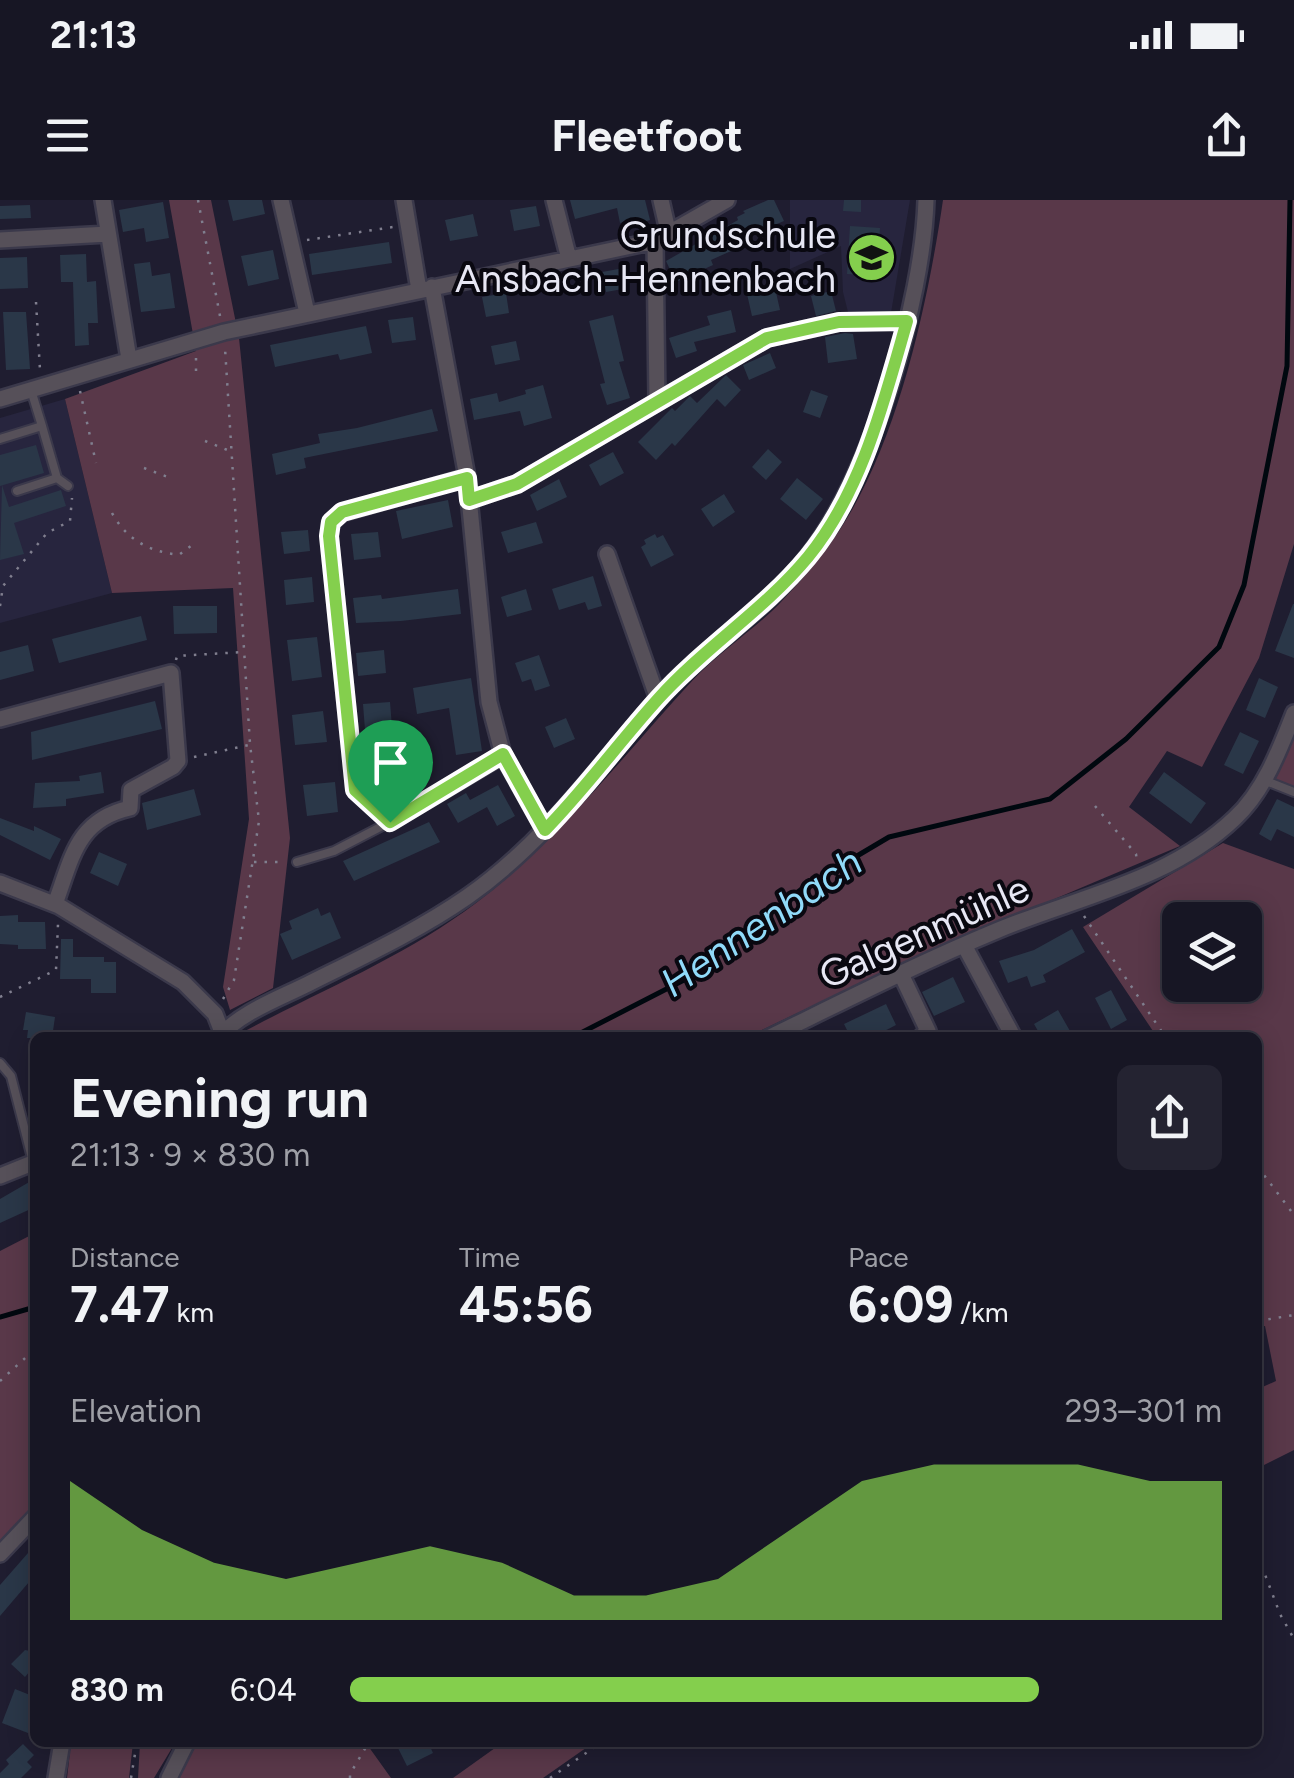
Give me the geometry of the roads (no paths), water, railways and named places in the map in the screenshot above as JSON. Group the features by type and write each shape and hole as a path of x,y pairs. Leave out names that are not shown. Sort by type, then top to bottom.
{"street":[{"path":"103,200 128,359"},
{"path":"281,200 307,314"},
{"path":"404,200 467,478 490,702 503,754 545,830"},
{"path":"554,200 568,259"},
{"path":"657,400 662,200"},
{"path":"0,399 224,332 662,238 727,200"},
{"path":"224,1032 244,1016 388,944 465,898 506,867 545,830 690,666 763,604 809,555 845,497 880,418 907,321 925,226 926,200"},
{"path":"0,240 108,234"},
{"path":"469,500 517,484 767,338 839,322 907,321"},
{"path":"467,478 342,512 331,522 329,536 355,790 390,822 503,754"},
{"path":"607,554 658,699"},
{"path":"0,718 171,673 178,761 132,790 130,808 97,819 81,836 56,905"},
{"name":"Galgenmühle","path":"780,1032 964,945 1139,879 1206,842 1238,817 1264,781 1293,719"},
{"path":"0,883 56,905 183,982 215,1014 219,1032"},
{"path":"964,945 1011,1032"},
{"path":"901,974 927,1032"},
{"path":"0,1176 30,1164"},
{"path":"0,1554 30,1522"},
{"path":"56,1778 61,1747"},
{"path":"168,1778 184,1747"}],"lane":[{"path":"37,388 42,426 57,478 68,486"},
{"path":"0,438 42,426"},
{"path":"17,490 57,478"},
{"path":"1264,781 1294,792"},
{"path":"297,862 334,851 390,822"},
{"path":"0,1063 11,1076 30,1147"}],"waterway":[{"name":"Hennenbach","path":"583,1032 684,980 803,888 889,837 1050,799 1126,739 1219,647 1244,585 1287,366 1290,200"},
{"name":"Hennenbach","path":"0,1317 30,1308"}],"place":[{"name":"Grundschule Ansbach-Hennenbach","path":"871,257"}]}
